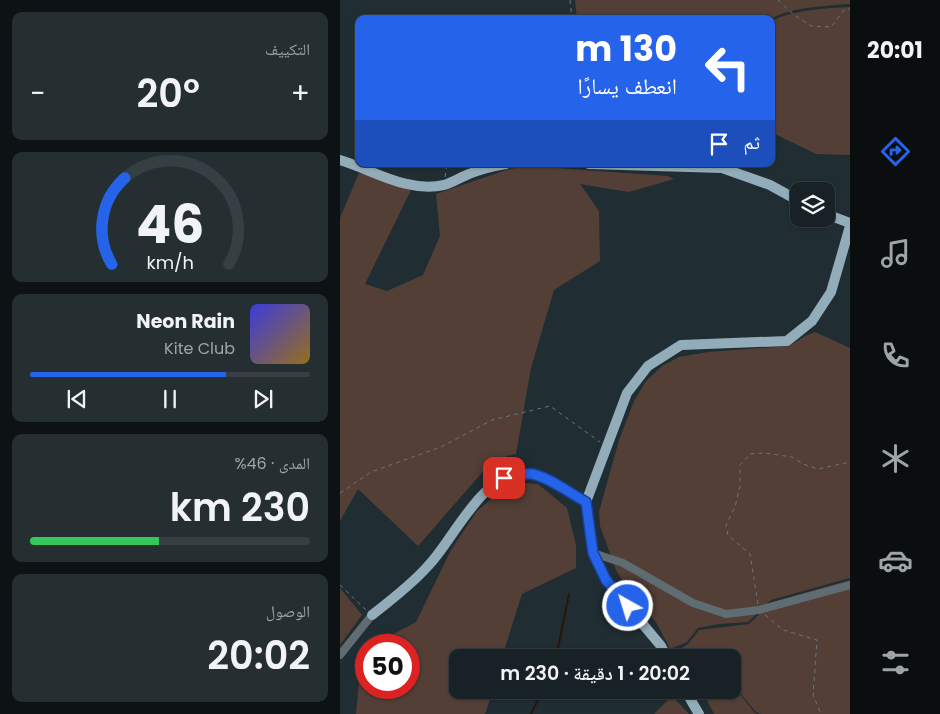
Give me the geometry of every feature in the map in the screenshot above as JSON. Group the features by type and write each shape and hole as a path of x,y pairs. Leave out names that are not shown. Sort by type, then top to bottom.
{"main road":[{"path":"340,160 355,166"},
{"path":"358,167 399,182 424,186 444,185 479,170 492,167"},
{"path":"689,167 722,168 770,185 790,196"},
{"path":"662,649 606,580 593,553 586,502 627,393 648,366 681,345 787,341 812,321 831,292 850,225 835,218"},
{"path":"372,616 429,566 475,503 491,486 504,478 519,474 532,474 586,502"},
{"path":"690,699 699,714"}],"street":[{"path":"593,553 623,564 693,603 726,614 759,610 850,586"},
{"path":"340,655 372,616"}],"path":[{"path":"570,0 572,15"},
{"path":"778,0 793,14 811,26 831,27 844,10 850,9"},
{"path":"444,185 447,167"},
{"path":"340,493 371,472 441,447 492,420 550,406 607,447"},
{"path":"821,714 814,695 817,640 784,630 759,610 750,554 728,536 726,525 736,507 740,486 740,465 750,454 764,453 792,457 802,464 818,469 850,462"},
{"path":"340,585 372,616"}],"shaded area":[{"path":"575,0 850,0 850,4 819,6 775,17 775,15 577,15"},
{"path":"850,7 850,155 816,154 775,134 775,19 800,12"},
{"path":"543,167 668,176 674,179 629,192 580,184 599,211 600,261 554,290 531,368 516,454 493,460 418,546 358,489 340,521 340,218 359,173 412,188 365,284 387,291 423,275 440,236 436,194 509,169"},
{"path":"815,332 850,348 850,578 771,600 748,622 698,628 687,642 670,649 656,622 629,592 616,570 600,526 599,512 619,440 634,401 646,381 662,366 679,357 708,352 789,346"},
{"path":"511,482 538,484 567,508 576,545 576,568 522,594 505,649 449,649 449,699 490,699 485,714 356,714 357,699 420,699 420,634 394,634 416,622 451,550 477,511"},
{"path":"850,580 850,714 761,714 756,712 741,694 741,649 680,649 688,644 699,630 749,624 772,602"},
{"path":"340,588 362,615 340,645"},
{"path":"741,696 755,713 758,714 714,714 706,699 741,699"},
{"path":"669,699 675,699 689,714 654,714"}],"waterway":[{"path":"558,649 569,594"},
{"path":"531,714 538,699"}],"route":[{"path":"504,478 519,474 532,474 586,502 593,553 606,580 628,606"}]}
